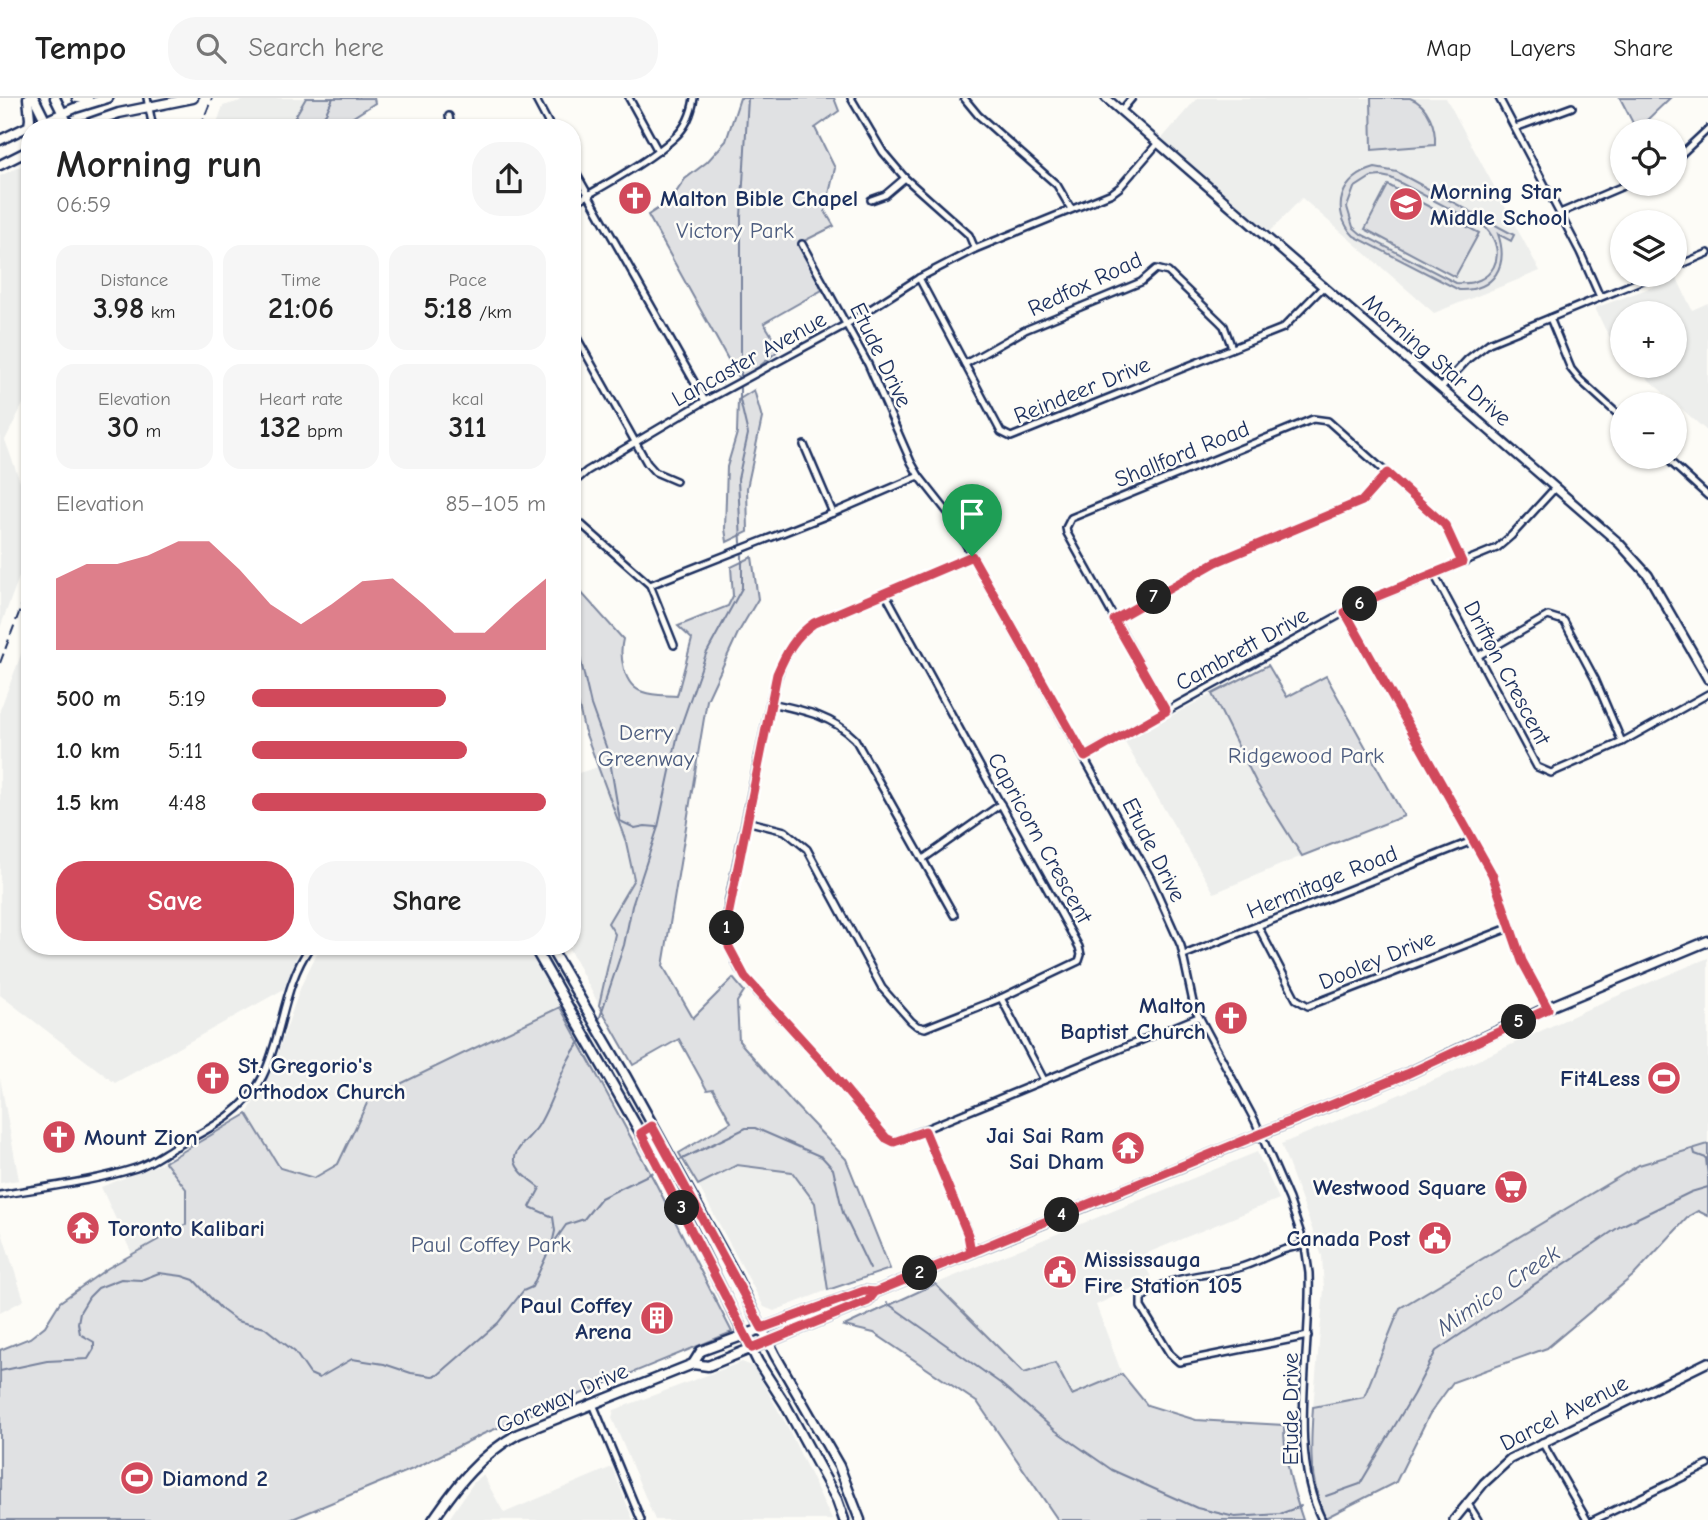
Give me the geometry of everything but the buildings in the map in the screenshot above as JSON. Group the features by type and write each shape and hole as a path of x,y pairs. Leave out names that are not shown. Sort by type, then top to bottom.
{"main road":[{"path":"28,98 30,119"},
{"path":"34,98 44,119"},
{"path":"55,98 66,119"},
{"path":"77,98 88,98"},
{"path":"54,119 63,113 105,98"},
{"path":"102,119 148,102 193,98"},
{"path":"0,142 21,130"},
{"path":"0,142 21,132"},
{"path":"0,164 21,154"},
{"path":"0,171 21,160"},
{"name":"Goreway Drive","path":"693,1364 701,1351 864,1291 875,1292 895,1284 1407,1074 1548,1009 1708,941"},
{"path":"539,955 668,1181 752,1348 837,1500 844,1520"},
{"path":"555,955 839,1466 860,1520"},
{"path":"597,1056 599,1047 609,1049"},
{"path":"641,1133 652,1126"},
{"path":"695,1233 708,1227"},
{"name":"Goreway Drive","path":"433,1520 465,1475 500,1444 518,1434 693,1364 708,1366 769,1342 868,1301 875,1292"}],"street":[{"path":"535,98 546,119"},
{"path":"629,98 658,151"},
{"path":"581,199 658,151 677,136 685,124 694,98"},
{"path":"851,98 883,152 905,178 970,235 975,249"},
{"path":"964,98 978,115 1057,185 1071,209"},
{"name":"Morning Star Drive","path":"1106,98 1619,543 1648,575 1708,680"},
{"path":"1122,110 1132,98"},
{"path":"1499,98 1591,273 1600,297"},
{"path":"1515,128 1572,107"},
{"path":"1687,149 1708,129"},
{"name":"Lancaster Avenue","path":"581,476 705,401 848,324 919,278 975,249 1120,187 1158,143"},
{"path":"871,200 885,195 905,178"},
{"path":"581,182 705,401"},
{"path":"1560,213 1610,192"},
{"name":"Etude Drive","path":"803,244 848,324 919,476 949,514 1151,879 1184,955 1190,995 1198,1017 1262,1134 1299,1223 1310,1286 1304,1452 1308,1485 1321,1520"},
{"path":"1687,262 1708,253"},
{"name":"Redfox Road","path":"965,364 1025,330 1141,282 1156,270 1168,272 1224,326 1233,348"},
{"name":"Reindeer Drive","path":"919,278 1001,432 1011,437 1288,325 1324,286"},
{"path":"1441,388 1478,350 1500,337 1625,287"},
{"path":"1550,318 1571,369 1610,407"},
{"path":"581,345 647,463 655,472 676,481"},
{"name":"Shallford Road","path":"1166,711 1067,533 1066,528 1071,518 1313,419 1328,421 1445,525 1462,562"},
{"path":"804,445 833,513"},
{"path":"1678,469 1708,496"},
{"path":"1114,620 1216,562 1362,501 1387,473"},
{"path":"650,585 919,476"},
{"name":"Cambrett Drive","path":"1085,757 1368,600 1505,542 1555,488"},
{"path":"581,524 650,585 674,645"},
{"path":"972,556 814,623 804,630 784,658 770,703 727,921 729,947 739,969 886,1138 894,1142 1198,1017"},
{"name":"Drifton Crescent","path":"1434,574 1537,767 1542,771 1551,774 1622,742 1708,694"},
{"name":"Capricorn Crescent","path":"746,821 785,831 807,849 882,988 916,1026 926,1028 1076,964 1081,955 1002,804 885,593"},
{"path":"1345,612 1492,874 1522,961 1548,1009"},
{"path":"1478,656 1548,616 1559,617 1564,621 1595,679 1622,742"},
{"path":"770,703 826,718 855,739 954,915"},
{"path":"923,859 1002,804"},
{"name":"Hermitage Road","path":"1184,955 1472,841"},
{"name":"Dooley Drive","path":"1258,926 1296,999 1308,1006 1511,928"},
{"path":"0,1195 105,1176 139,1167 203,1132 238,1109 249,1098 264,1074 292,987 306,955"},
{"path":"1000,998 1044,1080"},
{"path":"925,1131 968,1235 971,1252"},
{"path":"1305,1246 1294,1246 1236,1269 1176,1280 1146,1295 1141,1299 1141,1307 1170,1354 1179,1362 1308,1336"},
{"name":"Darcel Avenue","path":"1454,1520 1467,1502 1503,1465 1542,1443 1708,1363"},
{"path":"593,1404 641,1520"},
{"path":"1542,1443 1587,1520"},
{"path":"1594,1520 1708,1465"},
{"path":"1467,1502 1478,1520"}],"shaded area":[{"path":"251,98 306,98 294,119 218,119 223,106"},
{"name":"Morning Star Middle School","path":"1197,98 1446,98 1540,271 1434,313 1302,198 1266,235 1158,143"},
{"path":"21,166 21,408 5,440 21,484 21,572 0,628 0,176"},
{"path":"1652,287 1681,287 1692,310 1708,303 1708,432 1687,414 1687,392 1663,392 1647,378 1687,378 1687,301 1614,301"},
{"path":"1610,303 1610,337 1605,329 1595,308"},
{"path":"21,655 21,955 297,955 284,989 115,1083 0,995 0,710"},
{"path":"1212,694 1257,784 1302,856 1214,893 1124,741"},
{"path":"598,767 626,842 634,879 608,923 615,934 599,1005 572,955 581,955 581,772"},
{"path":"316,955 531,955 560,1007 369,1099 338,1164 314,1178 280,1168 247,1114 273,1067 301,986"},
{"path":"1708,958 1708,1144 1639,1165 1400,1308 1364,1397 1313,1407 1324,1289 1322,1256 1281,1144 1446,1075 1603,1002"},
{"path":"0,1078 19,1180 0,1183"},
{"path":"1257,1152 1279,1199 1140,1256 1152,1279 1096,1305 1122,1374 1072,1395 1055,1363 1024,1373 935,1284"},
{"path":"165,1162 186,1189 186,1225 132,1254 101,1187"},
{"path":"737,1165 792,1172 815,1203 828,1290 774,1311 764,1307 698,1185"},
{"path":"0,1227 24,1300 0,1313"},
{"path":"742,1362 754,1367 787,1426 832,1520 655,1520 612,1418 614,1410"},
{"path":"612,1467 633,1520 448,1520 474,1482 483,1475 504,1513"}],"green space":[{"path":"306,98 374,98 375,103 350,119 294,119"},
{"name":"Victory Park","path":"740,98 834,98 839,111 815,128 835,168 825,211 834,226 802,242 822,290 764,323 780,349 739,379 648,215 671,200 685,179 707,162 726,141"},
{"path":"1371,98 1410,98 1417,101 1430,118 1435,145 1372,150"},
{"path":"1620,98 1670,98 1648,119 1631,119"},
{"path":"1375,168 1397,172 1514,235 1511,241 1498,234 1501,256 1496,274 1481,286 1459,290 1354,236 1342,216 1342,196 1354,179","holes":["1371,177 1391,178 1485,227 1492,237 1497,258 1488,274 1480,280 1456,283 1361,234 1353,227 1347,207 1354,188"]},
{"path":"1388,185 1479,233 1455,277 1365,229"},
{"path":"754,390 762,418 747,488 748,532 727,542 727,467 737,433 738,400"},
{"name":"Derry Greenway","path":"752,557 758,599 738,633 707,700 663,966 693,1018 733,978 744,991 737,1002 739,1041 846,1159 890,1269 828,1290 815,1203 792,1172 737,1165 698,1185 679,1153 731,1122 713,1089 707,1090 679,1039 633,1065 599,1005 615,934 608,923 634,879 626,842 581,716 581,592 623,639 624,669 636,689 655,695 677,696 692,639 678,626 728,606 733,596 731,567"},
{"name":"Ridgewood Park","path":"1268,665 1287,697 1326,676 1404,816 1302,856 1257,784 1212,694"},
{"name":"Paul Coffey Park","path":"560,1007 655,1182 732,1332 483,1434 415,1468 290,1520 0,1520 0,1350 30,1338 45,1326 60,1302 108,1268 186,1224 186,1189 165,1162 247,1114 280,1168 314,1178 338,1164 369,1099"},
{"path":"1708,1144 1708,1216 1698,1211 1689,1216 1635,1274 1547,1348 1453,1382 1429,1415 1396,1482 1325,1518 1312,1463 1313,1407 1364,1397 1400,1308 1639,1165"},
{"path":"935,1284 1024,1373 1055,1363 1072,1395 1122,1374 1147,1405 1196,1420 1284,1425 1289,1473 1303,1520 1058,1520 978,1403 874,1333 844,1326"}],"waterway":[{"path":"320,119 333,98"},
{"path":"741,376 741,217 748,98"},
{"path":"740,388 748,434 738,479 741,543"},
{"path":"598,1023 658,827 678,734 706,654 742,588 742,555"},
{"path":"581,662 591,705 609,755 620,821 635,828 657,827"},
{"path":"552,1244 555,1231 553,1217 530,1207 540,1188 519,1169 515,1156 538,1126 569,1058 582,1040"},
{"name":"Mimico Creek","path":"676,1162 746,1128 755,1128 822,1157 833,1169 843,1213 870,1269"},
{"path":"1694,1150 1695,1154 1706,1158 1708,1178"},
{"name":"Mimico Creek","path":"0,1371 47,1361 88,1359 94,1349 94,1342 80,1334 78,1323 80,1312 89,1297 98,1288 121,1279 141,1280 159,1273 194,1280 221,1309 237,1321 265,1328 295,1352 310,1374 319,1378 352,1359 384,1364 411,1373 438,1375 498,1323 523,1291 532,1287 550,1248 566,1225 584,1219 601,1198 658,1170"},
{"name":"Mimico Creek","path":"1326,1496 1360,1484 1436,1351 1619,1227 1691,1192 1708,1187"},
{"name":"Mimico Creek","path":"887,1303 1000,1383 1056,1431 1112,1470 1197,1508 1235,1517 1280,1514 1301,1506"}],"railway":[{"path":"204,119 212,98"},
{"path":"0,663 21,608"}],"place":[{"name":"Malton Bible Chapel","path":"635,198"},
{"name":"Morning Star Middle School","path":"1406,204"},
{"name":"Malton Baptist Church","path":"1231,1018"},
{"name":"St. Gregorio's Orthodox Church","path":"213,1078"},
{"name":"Fit4Less","path":"1664,1078"},
{"name":"Mount Zion","path":"59,1137"},
{"name":"Jai Sai Ram Sai Dham","path":"1128,1148"},
{"name":"Westwood Square","path":"1511,1187"},
{"name":"Toronto Kalibari","path":"83,1228"},
{"name":"Canada Post","path":"1435,1238"},
{"name":"Mississauga Fire Station 105","path":"1060,1272"},
{"name":"Paul Coffey Arena","path":"657,1318"},
{"name":"Diamond 2","path":"137,1478"}],"route":[{"path":"972,556 814,623 796,638 777,674 728,905 727,921 729,947 739,969 886,1138 894,1142 925,1131 968,1235 971,1252 875,1292 864,1291 762,1328 652,1126 641,1133 695,1233 752,1348 868,1301 875,1292 1407,1074 1548,1009 1522,961 1492,874 1345,612 1462,562 1445,525 1387,473 1362,501 1216,562 1114,620 1166,711 1085,757 972,556"}]}
